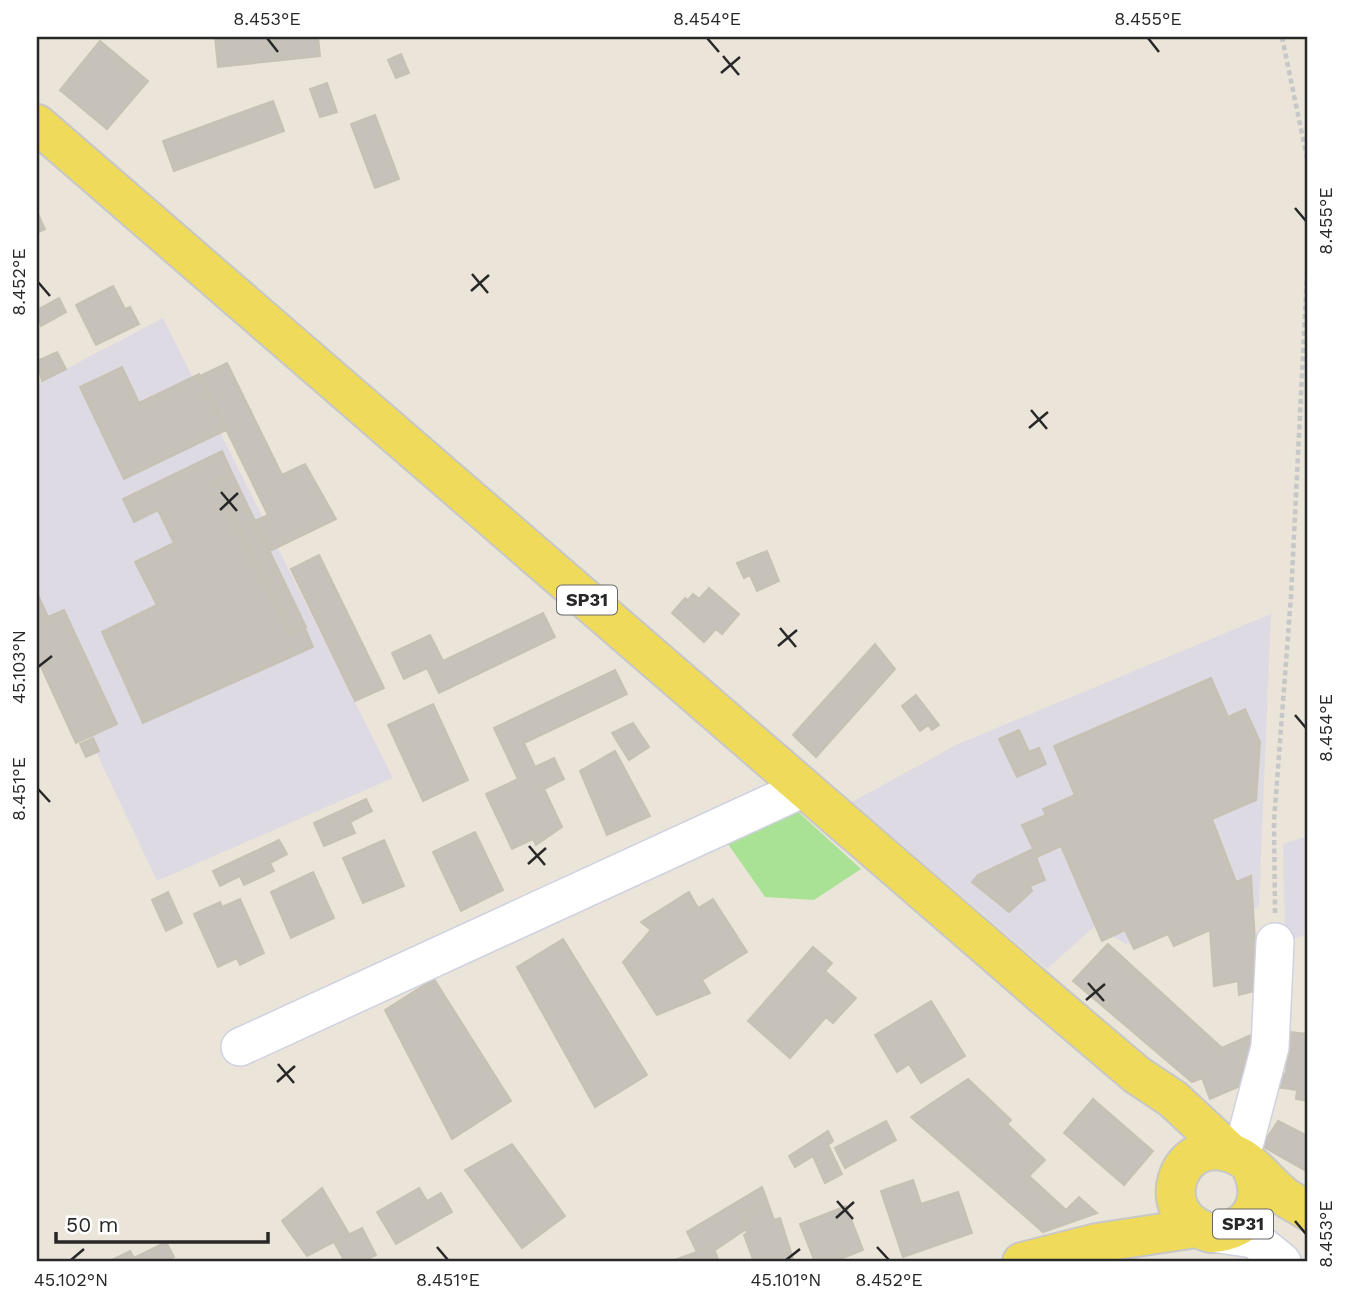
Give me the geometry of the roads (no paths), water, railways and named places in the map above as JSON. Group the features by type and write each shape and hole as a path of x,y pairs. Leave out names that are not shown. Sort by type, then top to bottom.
{"main road":[{"name":"SP31","path":"37,124 1137,1075 1173,1099 1285,1196 1308,1211"},
{"name":"SP31","path":"1137,1075 1164,1107 1173,1124 1180,1175 1179,1209 1203,1231 1239,1227 1250,1218 1259,1193 1241,1159"},
{"path":"1098,1252 1144,1212 1205,1151 1241,1159"},
{"name":"SP31","path":"1250,1218 1281,1215 1308,1219"},
{"path":"1022,1262 1098,1252 1203,1231"}],"street":[{"path":"240,1047 804,788"},
{"path":"1241,1159 1270,1047 1275,942"},
{"path":"1203,1231 1254,1239 1282,1262"}]}
